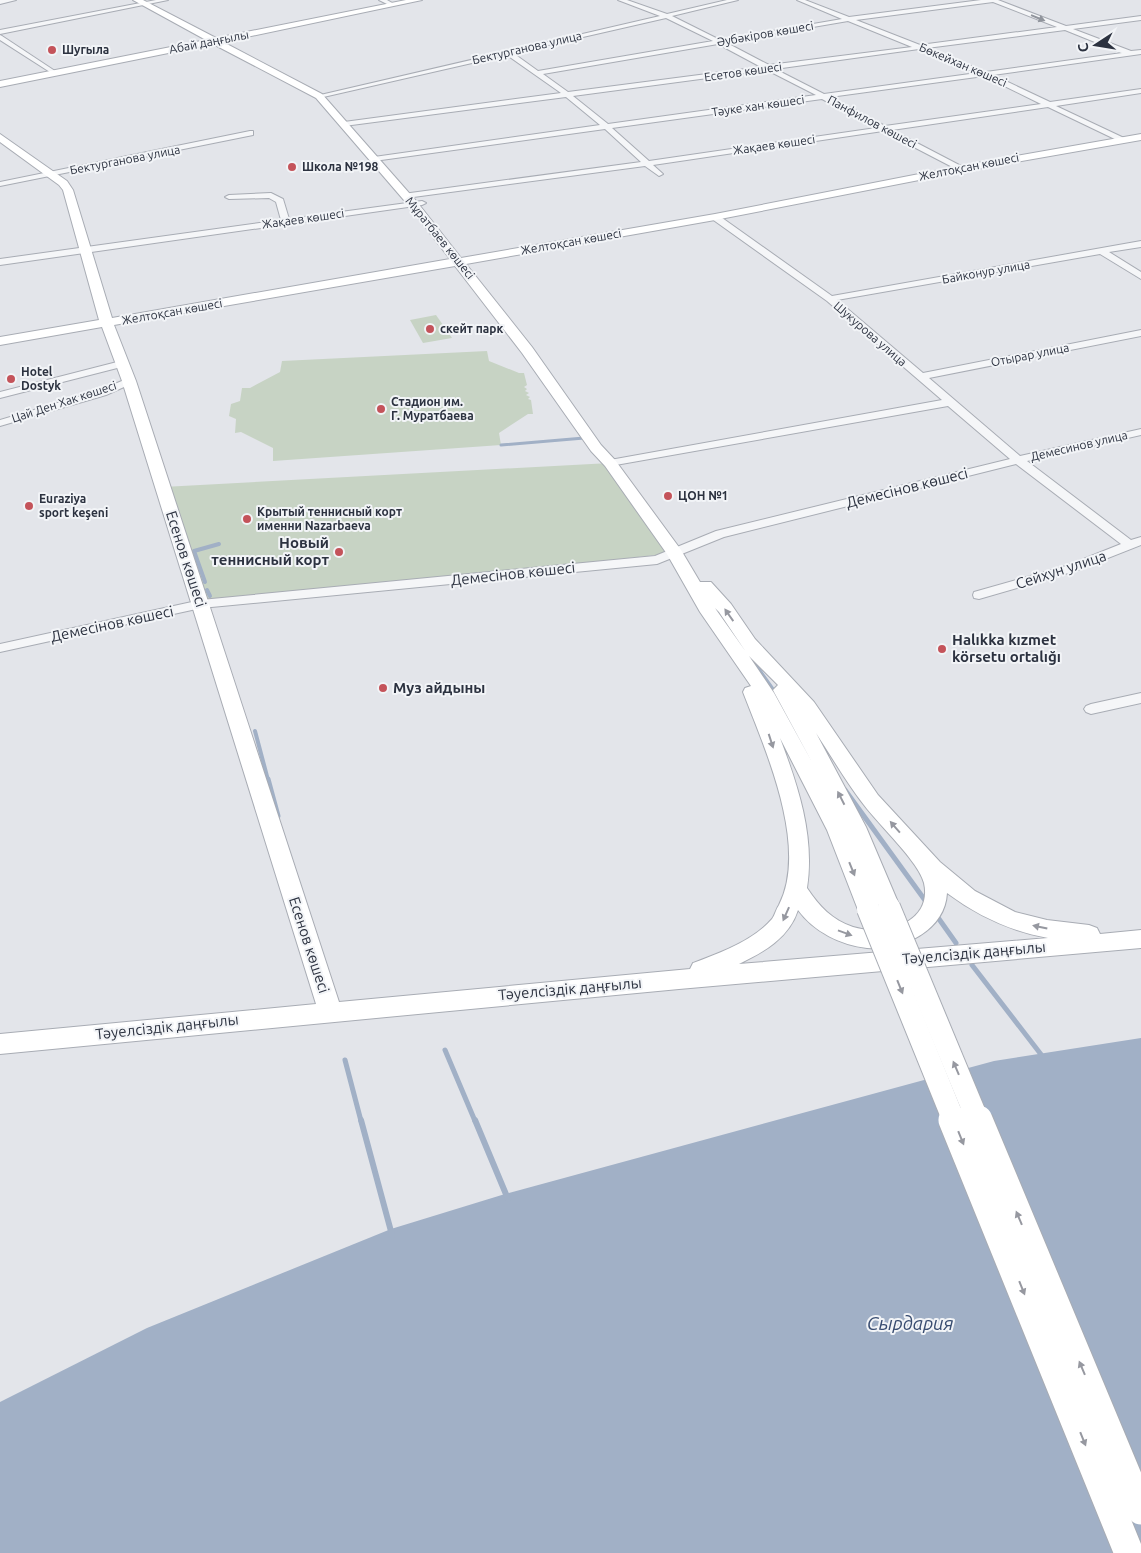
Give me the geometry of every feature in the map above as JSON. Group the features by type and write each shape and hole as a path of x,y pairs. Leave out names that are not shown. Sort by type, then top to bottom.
{"street":[{"path":"0,2 13,0"},
{"path":"0,32 140,2 165,0"},
{"path":"382,0 391,4"},
{"name":"Абай даңғылы","path":"214,40 409,0"},
{"name":"Абай даңғылы","path":"0,83 418,0"},
{"name":"Панфилов көшесі","path":"621,0 667,16 720,42 886,128 960,169"},
{"name":"Бектурганова улица","path":"319,96 735,0"},
{"name":"Бөкейхан көшесі","path":"800,0 986,74 1121,140"},
{"path":"993,0 1141,58"},
{"name":"Әубәкіров көшесі","path":"537,74 850,20 993,0"},
{"name":"Мұратбаев көшесі","path":"140,2 319,96 410,200 527,350 596,448 610,463 675,553 710,612 741,644"},
{"name":"Есетов көшесі","path":"344,124 1141,18"},
{"path":"0,36 53,72"},
{"path":"507,52 568,95 659,174"},
{"name":"Тәуке хан көшесі","path":"374,159 1141,52"},
{"name":"Жақаев көшесі","path":"0,262 286,222 410,200 646,163 1141,91"},
{"name":"Бектурганова улица","path":"0,184 250,133"},
{"name":"Есенов көшесі","path":"0,137 63,183 68,190 107,324 129,381 330,1011"},
{"name":"Желтоқсан көшесі","path":"0,341 107,324 715,217 960,169 1141,137"},
{"name":"Жақаев көшесі","path":"410,200 607,178"},
{"path":"229,197 271,195 280,201 286,222"},
{"name":"Шукурова улица","path":"715,217 830,299 1018,460 1135,542"},
{"name":"Байконур улица","path":"830,299 1141,244"},
{"path":"1101,251 1141,276"},
{"name":"Отырар улица","path":"919,377 1141,333"},
{"path":"0,395 121,364"},
{"name":"Цай Ден Хак көшесі","path":"0,422 102,393 129,381"},
{"path":"610,463 950,402"},
{"name":"Демесинов улица","path":"1018,460 1141,432"},
{"name":"Демесінов көшесі","path":"0,648 201,604 656,560 720,534 1018,460"},
{"name":"Сейхун улица","path":"979,595 1056,575 1106,557 1135,542"},
{"path":"741,644 807,706 871,799 915,849 949,883 977,902 1006,918 1038,927 1072,933 1141,938"},
{"path":"679,978 721,963 759,943 782,924 797,890 799,865 798,835 790,802 741,644"},
{"path":"741,644 836,830 879,908 1141,1510"},
{"path":"1091,709 1141,698"},
{"path":"797,890 807,907 820,919 836,929 854,936 873,939 892,938 908,933 922,924 932,913 936,900 936,886 931,873 915,849"},
{"path":"879,908 1129,1553"},
{"name":"Тәуелсіздік даңғылы","path":"0,1044 679,978 1141,938"}],"green space":[{"name":"скейт парк","path":"436,315 452,338 423,343 410,320"},
{"name":"Стадион им. Г. Муратбаева","path":"487,351 489,361 519,373 524,373 527,385 524,387 527,389 525,391 529,393 526,395 531,400 533,414 528,414 499,433 501,445 273,461 273,448 241,432 235,433 236,419 229,416 231,404 240,401 242,388 250,388 280,372 282,361"},
{"path":"610,463 675,553 201,604 163,487"}],"water":[{"name":"Сырдария","path":"1141,1038 1141,1553 0,1553 0,1402 147,1328 391,1229 505,1194 994,1061"}],"waterway":[{"path":"501,445 584,438 586,440"},
{"path":"205,582 194,551 219,544"},
{"path":"207,590 210,596"},
{"path":"752,660 776,694"},
{"path":"255,731 268,780"},
{"path":"268,779 278,816"},
{"path":"845,790 927,903"},
{"path":"939,919 956,943"},
{"path":"972,965 1043,1057"},
{"path":"445,1050 475,1121"},
{"path":"345,1060 361,1121"},
{"path":"361,1120 392,1235"},
{"path":"475,1120 508,1199"}],"place":[{"name":"Шугыла","path":"52,50"},
{"name":"Школа №198","path":"292,167"},
{"name":"скейт парк","path":"430,329"},
{"name":"Hotel Dostyk","path":"11,379"},
{"name":"Стадион им. Г. Муратбаева","path":"381,409"},
{"name":"ЦОН №1","path":"668,496"},
{"name":"Euraziya sport keşeni","path":"29,506"},
{"name":"Крытый теннисный корт именни Nazarbaeva","path":"247,519"},
{"name":"Новый теннисный корт","path":"339,552"},
{"name":"Halıkka kızmet körsetu ortalığı","path":"942,649"},
{"name":"Муз айдыны","path":"383,688"}]}
